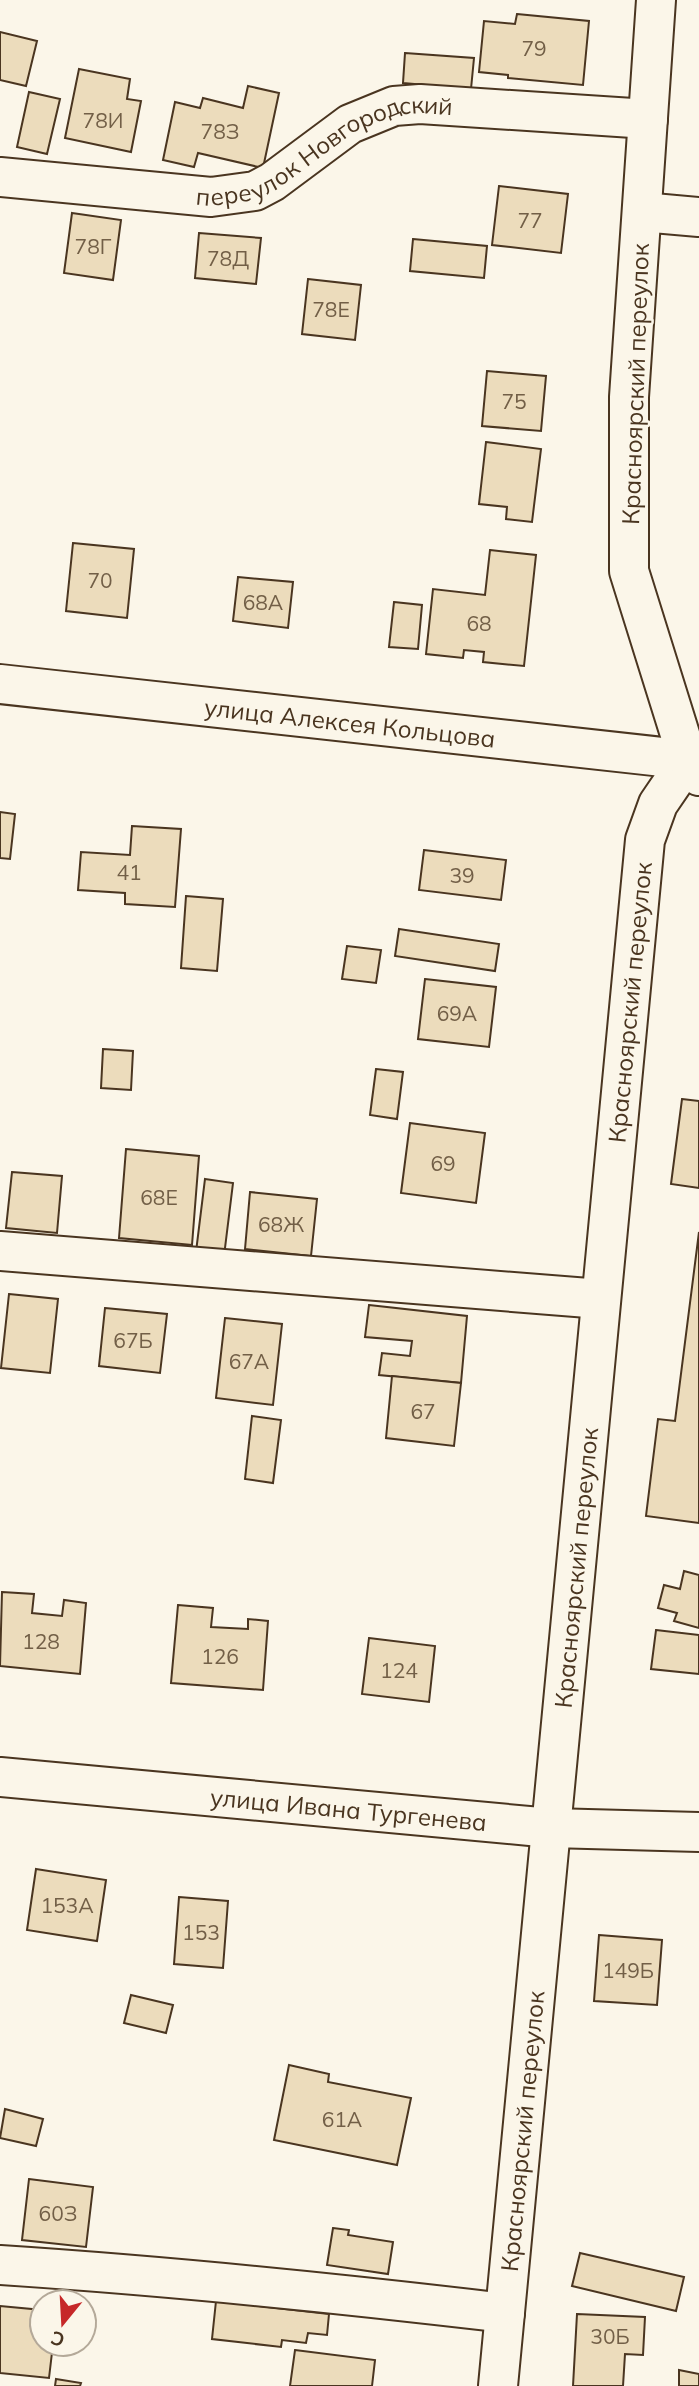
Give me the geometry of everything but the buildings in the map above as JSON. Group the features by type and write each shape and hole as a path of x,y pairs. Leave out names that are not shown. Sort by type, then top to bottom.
{"street":[{"name":"Красноярский переулок","path":"498,2386 645,839 658,804 695,766 629,571 629,397 656,0"},
{"name":"переулок Новгородский","path":"0,177 211,197 255,191 272,182 350,124 394,106 421,104 648,119"},
{"path":"642,212 699,217"},
{"name":"улица Алексея Кольцова","path":"0,684 695,766"},
{"path":"0,1251 601,1298"},
{"name":"улица Ивана Тургенева","path":"0,1777 551,1828 699,1832"},
{"path":"0,2265 147,2275 505,2313"}]}
